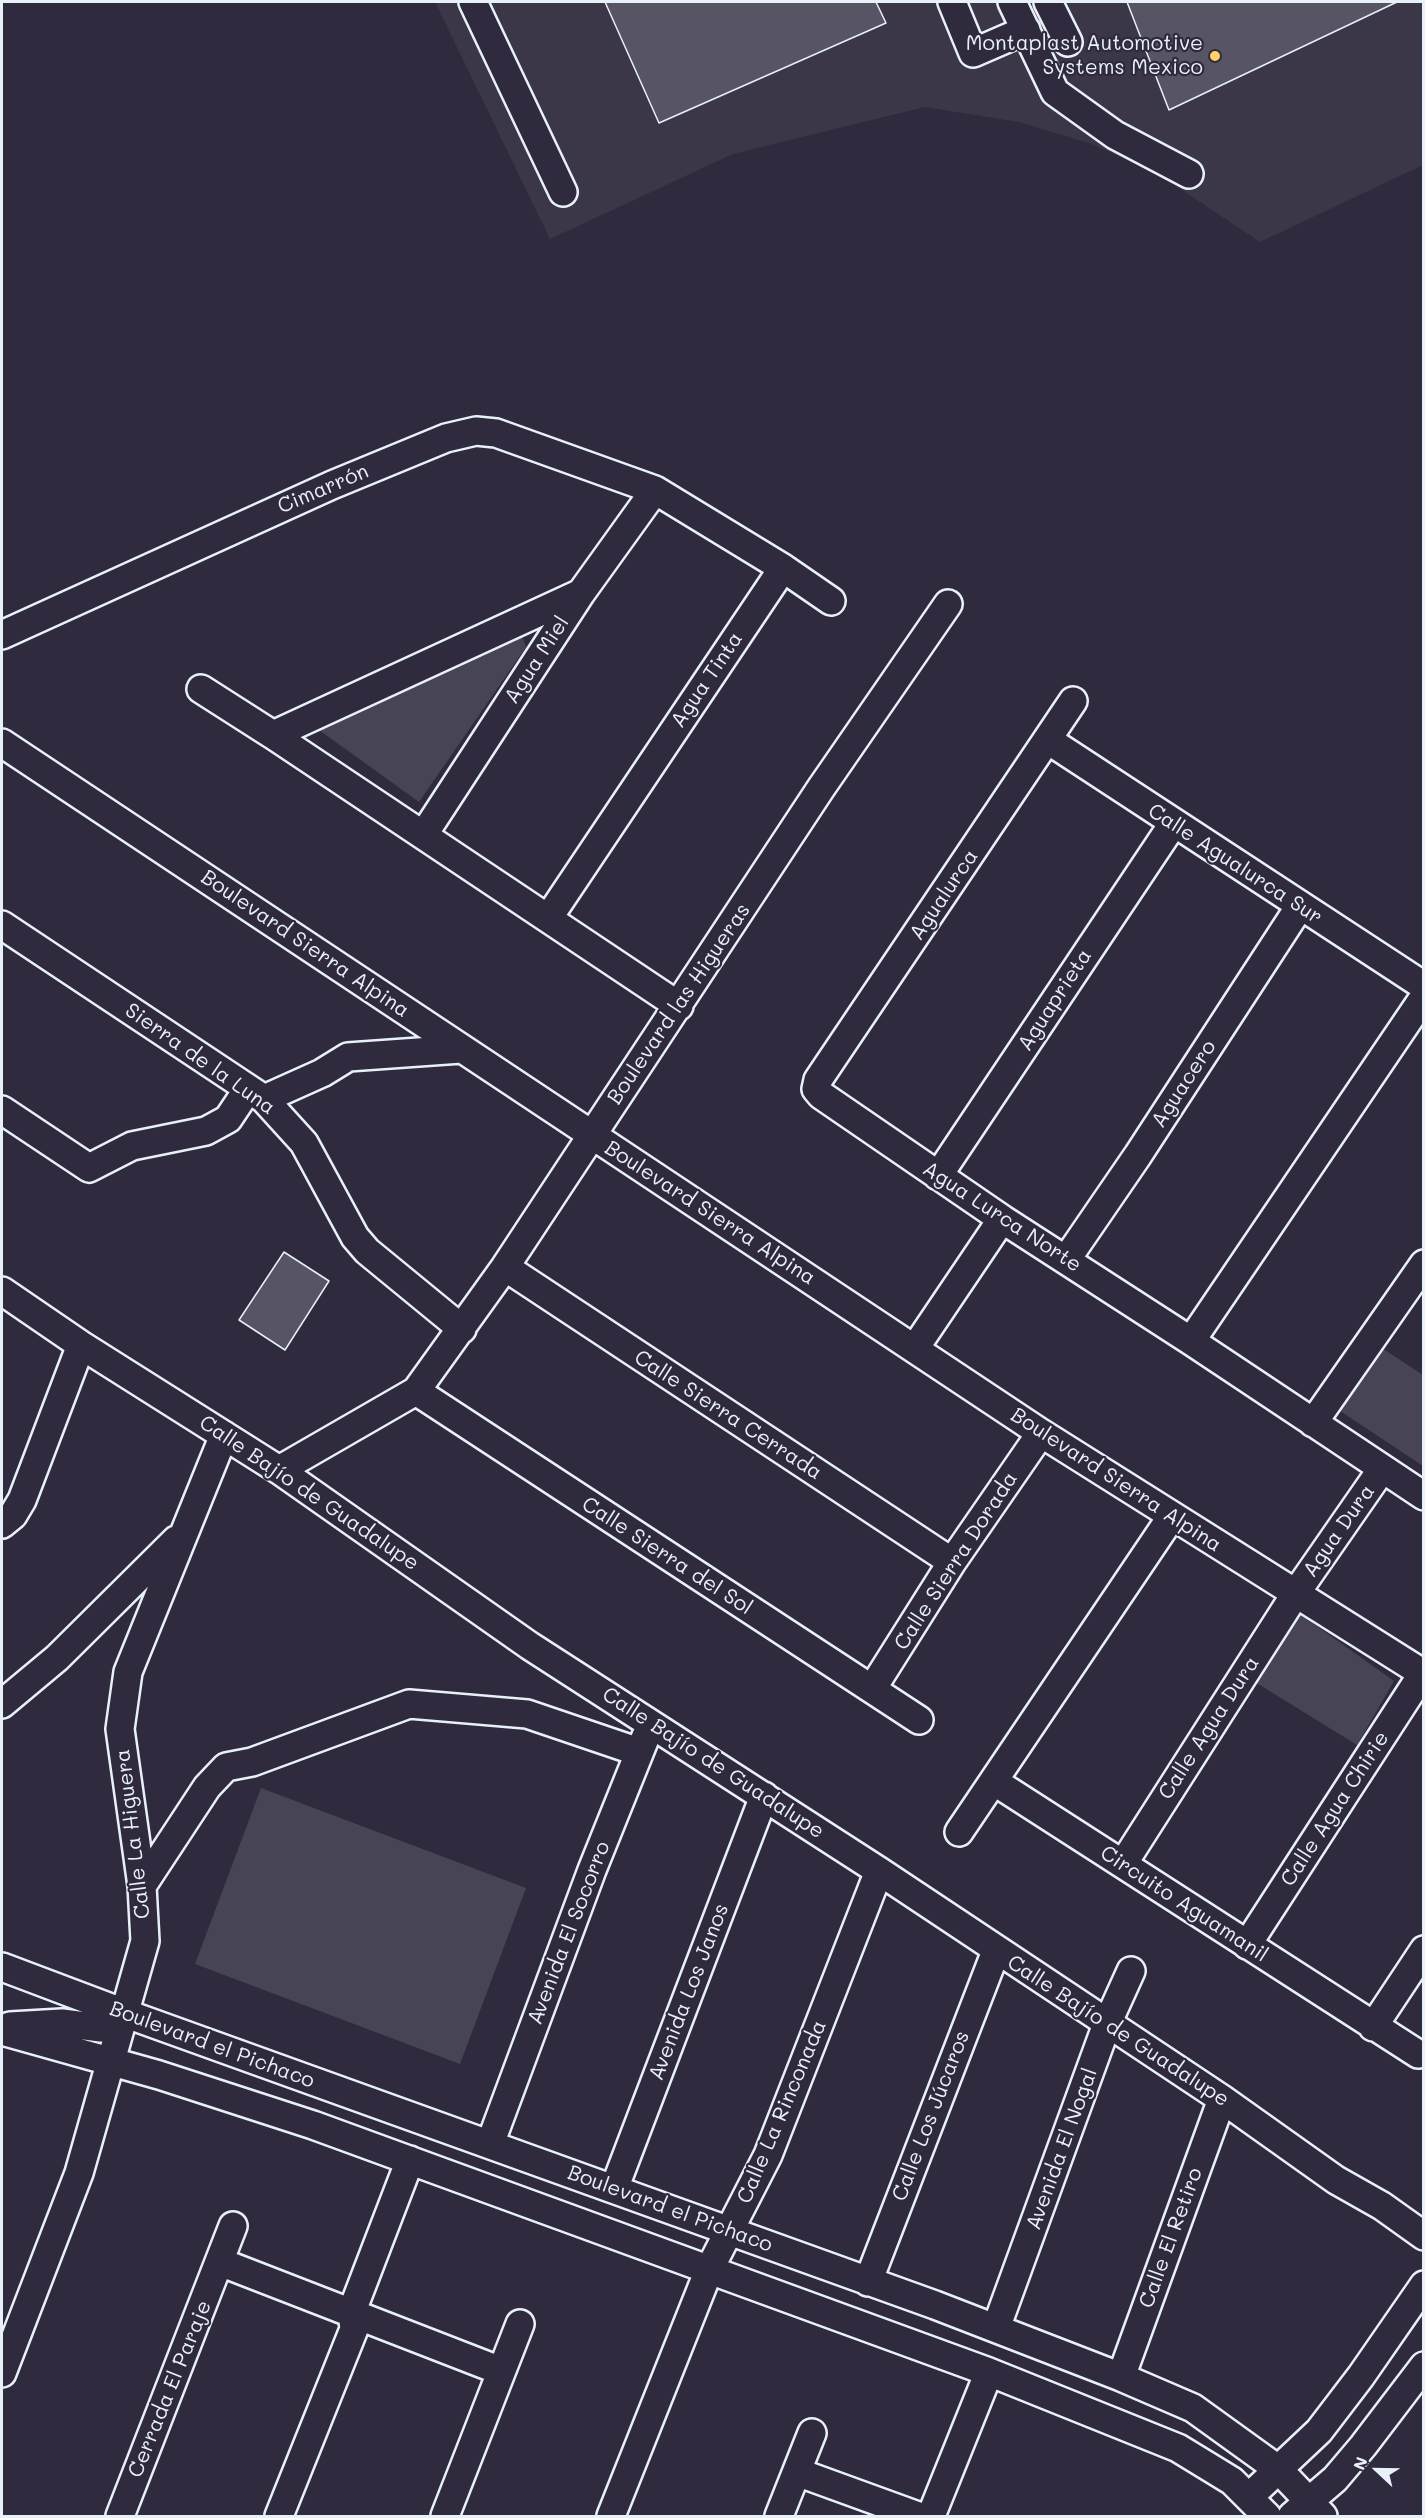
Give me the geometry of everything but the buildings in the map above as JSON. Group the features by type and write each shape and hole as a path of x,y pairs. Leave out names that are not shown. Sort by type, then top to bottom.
{"street":[{"path":"473,2 562,192"},
{"path":"952,2 973,53 1026,30"},
{"path":"1012,2 1055,92 1114,135 1189,174"},
{"path":"1048,2 1068,42"},
{"name":"Cimarrón","path":"2,635 332,485 446,438 476,431 496,433 655,490"},
{"path":"655,490 715,524 831,601"},
{"name":"Agua Miel","path":"424,834 581,593 655,490"},
{"name":"Agua Tinta","path":"549,917 783,568"},
{"path":"273,735 581,593"},
{"name":"Boulevard las Higueras","path":"279,1470 416,1391 505,1267 821,788 948,604"},
{"path":"201,689 424,834 679,1006"},
{"name":"Agualurca","path":"816,1089 818,1080 1073,701"},
{"name":"Calle Agualurca Sur","path":"1048,740 1424,987"},
{"name":"Boulevard Sierra Alpina","path":"2,743 1041,1433 1423,1674"},
{"name":"Aguaprieta","path":"938,1176 1173,824"},
{"name":"Aguacero","path":"1066,1260 1138,1155 1299,906"},
{"name":"Sierra de la Luna","path":"2,926 256,1094 304,1143 355,1237 367,1251 462,1329"},
{"path":"1191,1341 1424,997"},
{"path":"2,1110 89,1168 132,1146 206,1131 228,1119 256,1094 322,1073 348,1057 461,1049"},
{"name":"Agua Lurca Norte","path":"816,1089 821,1095 1002,1219 1424,1496"},
{"path":"915,1348 1002,1219"},
{"path":"1313,1423 1424,1264"},
{"name":"Calle Sierra Cerrada","path":"505,1267 952,1562"},
{"name":"Calle Bajío de Guadalupe","path":"2,1291 81,1345 279,1470 530,1646 879,1871 1222,2100 1336,2180 1382,2206 1424,2236"},
{"path":"2,1524 13,1515 22,1500 81,1345"},
{"name":"Calle Sierra del Sol","path":"416,1391 919,1720"},
{"name":"Calle Sierra Dorada","path":"872,1689 952,1562 1041,1433"},
{"name":"Calle La Higuera","path":"2,2373 79,2173 145,1941 142,1886 120,1730 128,1672 224,1435"},
{"name":"Agua Dura","path":"1296,1593 1382,1469"},
{"path":"959,1832 995,1782 1172,1516"},
{"path":"2,1704 57,1658 188,1528"},
{"name":"Calle Agua Dura","path":"1123,1864 1296,1593"},
{"name":"Calle Agua Chirie","path":"1247,1945 1423,1674"},
{"path":"142,1886 207,1787 226,1767 252,1762 409,1704 527,1714 639,1752"},
{"name":"Avenida El Socorro","path":"490,2144 651,1722"},
{"name":"Circuito Aguamanil","path":"995,1782 1372,2027 1418,2054"},
{"name":"Avenida Los Janos","path":"614,2189 764,1796"},
{"name":"Calle La Rinconada","path":"611,2517 709,2271 768,2155 879,1871"},
{"path":"1372,2027 1424,1950"},
{"name":"Calle Los Júcaros","path":"868,2282 996,1951"},
{"name":"Boulevard el Pichaco","path":"2,1967 124,2013 730,2230 1122,2377 1193,2408 1279,2470 1308,2512"},
{"name":"Avenida El Nogal","path":"996,2328 1107,2024 1131,1971"},
{"path":"2,2028 62,2023 101,2028 113,2024 124,2013"},
{"name":"Boulevard el Pichaco","path":"2,2028 219,2094 417,2163 998,2375 1178,2448 1232,2481 1267,2517"},
{"name":"Calle El Retiro","path":"1122,2377 1222,2100"},
{"path":"279,2517 417,2163"},
{"name":"Cerrada El Paraje","path":"120,2517 233,2226"},
{"path":"219,2262 358,2319 501,2371"},
{"path":"1249,2497 1319,2431 1361,2376 1424,2285"},
{"path":"445,2517 520,2324"},
{"path":"1308,2512 1363,2446 1424,2366"},
{"path":"951,2517 974,2436 998,2375"},
{"path":"779,2517 812,2433"},
{"path":"931,2517 974,2436"},
{"path":"796,2472 918,2517"}],"shaded area":[{"path":"435,2 1423,2 1423,165 1260,242 1161,176 1092,144 1019,122 925,107 733,154 550,239"},
{"path":"520,631 526,647 419,802 312,725"},
{"path":"1382,1348 1423,1375 1423,1466 1340,1411"},
{"path":"1297,1612 1394,1681 1357,1745 1247,1677"},
{"path":"261,1788 526,1888 460,2064 195,1964"}],"place":[{"name":"Montaplast Automotive Systems Mexico","path":"1215,56"}]}
